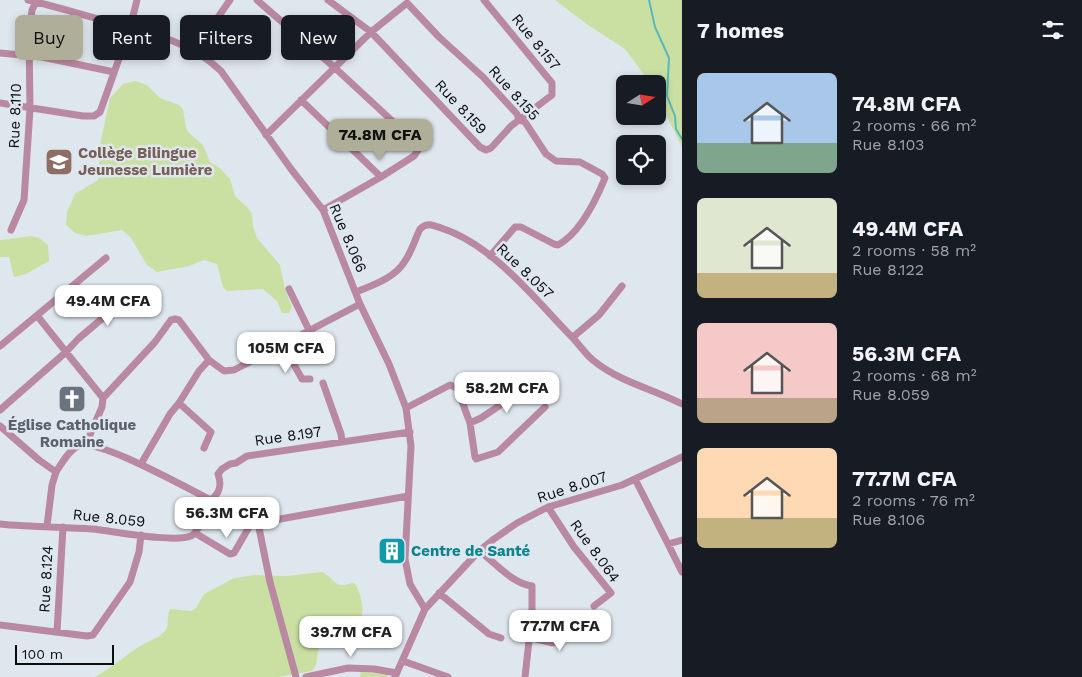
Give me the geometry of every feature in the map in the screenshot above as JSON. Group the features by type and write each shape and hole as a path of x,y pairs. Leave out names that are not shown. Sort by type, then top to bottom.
{"street":[{"name":"Rue 8.066","path":"28,0 93,17"},
{"path":"133,15 137,0"},
{"path":"220,15 230,0"},
{"path":"257,0 334,67 416,143 418,150 414,156 323,210"},
{"name":"Rue 8.159","path":"328,0 371,32 480,147 486,150 491,148 519,120"},
{"name":"Rue 8.157","path":"484,0 552,83 552,95 519,120"},
{"name":"Rue 8.110","path":"31,15 36,1"},
{"name":"Rue 8.155","path":"266,135 334,67 407,1 439,37 484,77 517,114 519,120 525,122 546,154 556,161 580,162 602,174 605,178 593,206 562,243 554,244 521,227 515,227 490,256"},
{"path":"0,53 15,54"},
{"name":"Rue 8.110","path":"11,230 24,200 30,109 30,60"},
{"path":"57,60 84,64 114,72"},
{"path":"0,103 30,109 94,116 100,112 118,60"},
{"name":"Rue 8.066","path":"210,60 221,71 266,135 323,210 360,304 389,364 406,408 410,432 411,446 405,559 410,584 424,609"},
{"path":"301,100 381,177"},
{"name":"Rue 8.057","path":"356,292 379,282 399,270 406,260 420,228 424,225 429,224 451,231 490,256 524,287 592,360 614,375 665,395 682,404"},
{"path":"0,346 106,258"},
{"path":"572,337 599,315 622,286"},
{"path":"0,410 66,352 78,339 137,289"},
{"path":"289,289 309,330"},
{"path":"86,444 102,407 103,398 155,342 171,320 179,320 209,360 228,372 360,304"},
{"path":"35,317 39,318 103,398"},
{"path":"287,341 287,348 292,361 302,379 310,379"},
{"path":"141,464 198,370 209,360"},
{"path":"324,383 342,442"},
{"path":"470,423 532,384"},
{"path":"406,408 450,386 457,388 470,423 476,460 498,452 545,407"},
{"path":"179,403 211,432 204,448"},
{"path":"0,426 39,460 56,472"},
{"name":"Rue 8.197","path":"211,500 218,493 220,487 218,474 222,469 248,456 410,432"},
{"path":"47,526 52,485 56,472 71,451 79,445 86,444 141,464 211,500 241,518 255,523 408,496"},
{"name":"Rue 8.007","path":"396,675 424,609 479,551 517,524 548,508 622,485 682,457"},
{"path":"635,479 682,572"},
{"path":"211,500 195,534 230,554 234,553 255,523"},
{"name":"Rue 8.064","path":"548,508 574,547 611,593 594,606"},
{"path":"255,523 296,677"},
{"name":"Rue 8.059","path":"0,524 47,526 141,536 180,538 195,534"},
{"name":"Rue 8.124","path":"57,632 63,528"},
{"path":"0,625 87,636 93,635 130,582 139,552 141,536"},
{"path":"668,544 682,540"},
{"path":"479,551 520,583 532,586 532,614 524,677"},
{"path":"439,593 489,634 501,638"},
{"path":"528,636 553,643 557,640 570,616"},
{"path":"403,661 448,677"},
{"path":"306,677 348,668 374,669 396,675"}],"green space":[{"path":"555,0 682,0 682,147 666,114 666,75 644,75 625,49 588,25"},
{"path":"135,81 147,85 160,98 179,105 183,109 186,128 189,133 203,145 210,162 221,169 230,179 235,196 252,214 257,238 280,265 285,289 292,307 289,313 282,313 277,301 263,289 227,291 223,287 217,264 204,260 189,266 157,272 147,265 131,238 122,230 87,236 75,233 66,225 67,212 75,194 98,180 100,173 98,154 110,98 123,84"},
{"path":"32,236 39,238 48,245 49,261 26,274 14,277 9,257 0,257 0,240"},
{"path":"322,572 335,583 345,585 354,583 360,593 362,611 360,620 352,628 321,633 316,665 312,671 278,677 95,677 162,634 168,623 170,609 191,611 196,608 204,594 234,578 255,575 286,576"},
{"path":"361,672 388,674 387,677 360,677"}],"waterway":[{"path":"649,0 655,27 669,58 667,96 675,116 676,129 682,139"}],"place":[{"name":"Collège Bilingue Jeunesse Lumière","path":"59,162"},
{"name":"Église Catholique Romaine","path":"72,399"},
{"name":"Centre de Santé","path":"392,551"}]}
